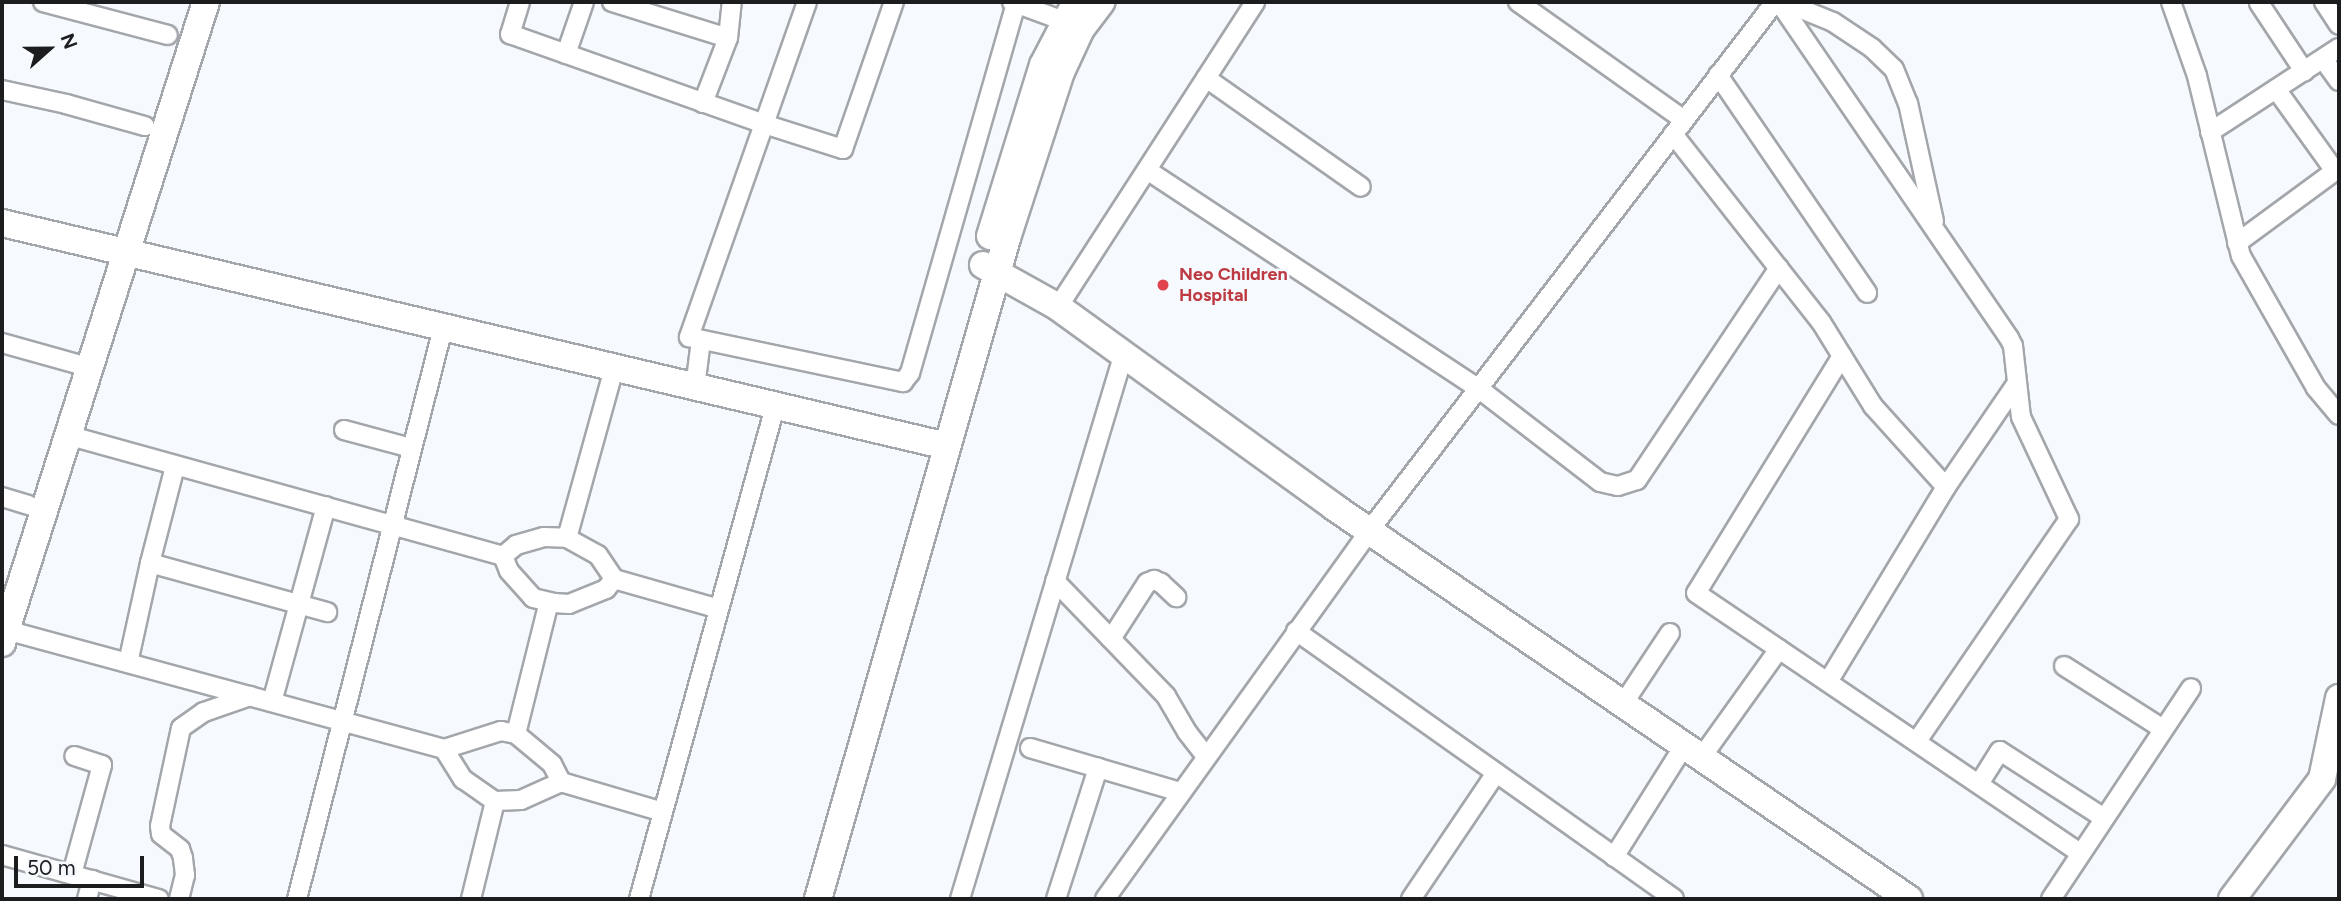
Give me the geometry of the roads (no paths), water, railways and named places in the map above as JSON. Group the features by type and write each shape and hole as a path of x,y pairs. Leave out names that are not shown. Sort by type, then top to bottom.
{"street":[{"path":"43,2 76,6 168,35"},
{"path":"206,2 4,637 128,663 444,749 501,731 516,734 552,764 561,782"},
{"path":"520,2 510,34 764,124 843,149 894,2"},
{"path":"566,54 584,2"},
{"path":"612,2 728,38"},
{"path":"704,103 728,38 732,2"},
{"path":"807,2 689,337 903,382 910,373 1014,2 1070,11 1043,65 1000,197 990,268"},
{"path":"801,899 990,268 1061,72 1081,29 1101,2"},
{"path":"1058,307 1255,2"},
{"path":"1518,2 1679,127 1779,268 1821,322 1872,405 1946,487"},
{"path":"1105,899 1369,531 1718,75 1780,2"},
{"path":"1780,2 2013,346 2015,386 2021,416 2030,441 2067,512 2067,526 1917,741"},
{"path":"1780,2 1833,22 1872,48 1894,69 1908,103 1937,232"},
{"path":"2171,2 2197,76 2241,256 2276,323 2316,388 2339,415"},
{"path":"2323,2 2339,25"},
{"path":"2259,4 2304,71"},
{"path":"2210,132 2339,48"},
{"path":"2323,59 2339,81"},
{"path":"1718,75 1867,292"},
{"path":"1206,78 1361,187"},
{"path":"2237,243 2337,170 2276,89"},
{"path":"2,90 145,126"},
{"path":"1147,170 1478,388 1600,482 1618,486 1637,480 1779,268"},
{"path":"2,223 939,445"},
{"path":"990,268 1058,307 1369,531 1909,899"},
{"path":"297,899 443,328"},
{"path":"695,388 701,341"},
{"path":"2,343 88,367"},
{"path":"960,899 1124,353"},
{"path":"1842,356 1696,593 2080,853"},
{"path":"567,538 614,369"},
{"path":"1828,681 1946,487 2015,386"},
{"path":"639,899 775,407"},
{"path":"344,430 411,448"},
{"path":"67,435 503,556"},
{"path":"818,899 939,445"},
{"path":"128,663 175,466"},
{"path":"2,497 29,505"},
{"path":"272,702 326,506"},
{"path":"503,556 516,545 544,537 567,538 598,555 614,579 719,609"},
{"path":"503,556 509,571 533,598 549,602 569,604 606,589 614,579"},
{"path":"150,563 327,612"},
{"path":"1111,639 1147,583 1154,580 1161,583 1176,597"},
{"path":"1055,581 1166,696 1186,732 1206,756"},
{"path":"516,734 549,602"},
{"path":"1296,631 1674,899"},
{"path":"1623,704 1670,633"},
{"path":"1614,857 1693,752 1779,649"},
{"path":"2064,666 2163,729"},
{"path":"2051,899 2191,688"},
{"path":"179,899 185,875 183,858 180,849 161,834 160,826 181,728 204,712 250,696"},
{"path":"2232,899 2322,779 2339,698"},
{"path":"1030,748 1180,792"},
{"path":"444,749 463,779 495,801 521,800 561,782 663,812"},
{"path":"1979,784 2000,751 2104,818"},
{"path":"72,874 102,765 74,756"},
{"path":"1056,899 1098,768"},
{"path":"1411,899 1496,773"},
{"path":"471,899 495,801"},
{"path":"2,855 159,899"},
{"path":"87,899 92,880"}],"place":[{"name":"Neo Children Hospital","path":"1163,285"}]}
